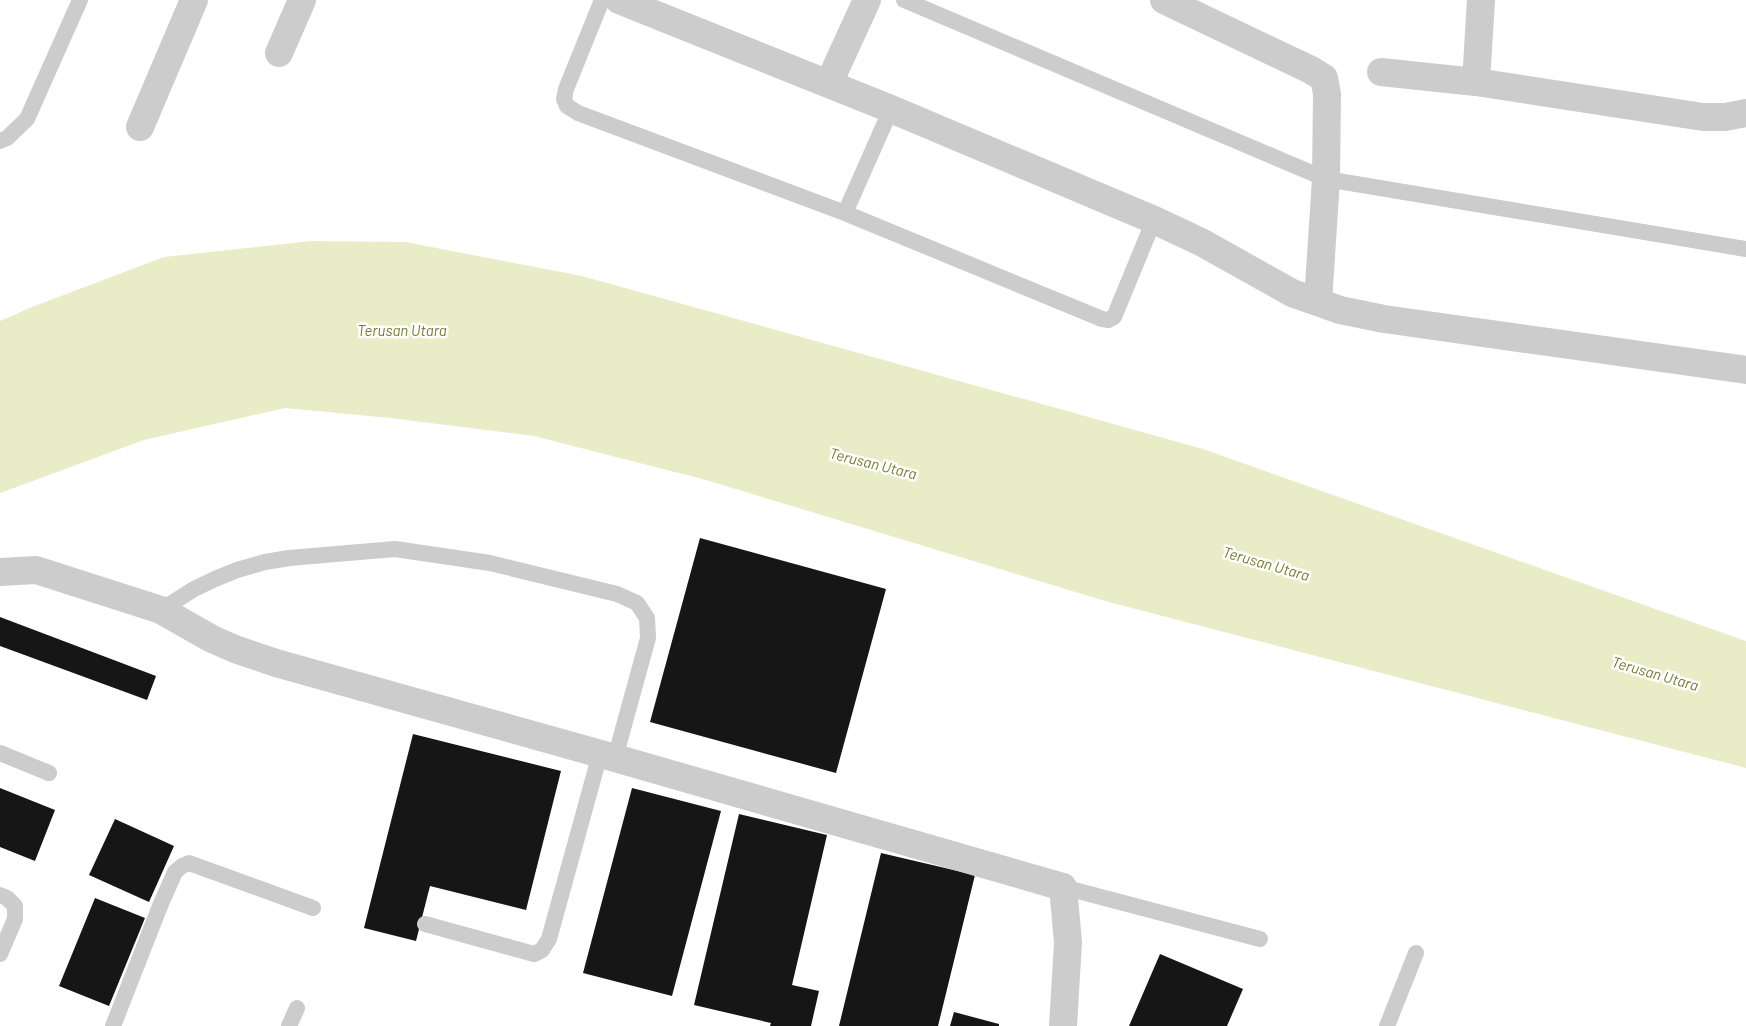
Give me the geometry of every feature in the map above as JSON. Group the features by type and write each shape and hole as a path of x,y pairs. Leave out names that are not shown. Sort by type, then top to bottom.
{"street":[{"path":"140,127 194,0"},
{"path":"279,53 302,0"},
{"path":"619,0 891,108 1154,220 1201,242 1292,293 1340,310 1384,319 1746,370"},
{"path":"829,83 867,0"},
{"path":"1164,0 1312,70 1324,78 1327,94 1326,179 1318,302"},
{"path":"1476,82 1481,0"},
{"path":"1381,72 1476,82 1703,117 1725,117 1746,113"},
{"path":"0,572 36,570 161,610 227,646 276,663 1063,887 1068,942 1063,1026"}],"lane":[{"path":"0,141 7,138 27,119 80,0"},
{"path":"602,0 566,89 564,99 567,106 578,113 846,213 1102,319 1108,320 1114,317 1154,220"},
{"path":"904,0 1326,179 1746,250"},
{"path":"846,213 891,108"},
{"path":"161,610 194,589 215,579 265,562 289,558 395,550 490,563 617,594 638,603 647,618 648,638 549,939 542,950 534,954 425,924"},
{"path":"0,753 49,773"},
{"path":"113,1026 160,906 175,872 182,866 189,863 313,908"},
{"path":"1063,887 1260,939"},
{"path":"0,895 7,898 15,906 15,919 0,954"},
{"path":"1387,1026 1416,953"},
{"path":"289,1026 297,1008"}],"water":[{"name":"Terusan Utara","path":"311,241 405,242 582,276 769,328 1203,449 1746,641 1746,768 1105,601 706,480 534,436 390,418 285,408 144,440 0,493 0,321 164,257"}],"building":[{"path":"700,538 886,589 836,773 650,722"},
{"path":"0,617 156,676 147,700 0,646"},
{"path":"413,734 561,771 526,910 430,886 416,941 364,928"},
{"path":"0,788 55,810 35,861 0,847"},
{"path":"632,788 721,811 672,996 583,973"},
{"path":"739,814 827,835 792,985 819,991 811,1026 770,1026 771,1023 694,1005"},
{"path":"115,819 174,846 149,902 89,875"},
{"path":"881,853 975,875 938,1026 839,1026"},
{"path":"95,898 145,918 109,1006 59,986"},
{"path":"1160,954 1243,989 1227,1026 1129,1026"},
{"path":"954,1012 999,1024 999,1026 950,1026"}]}
